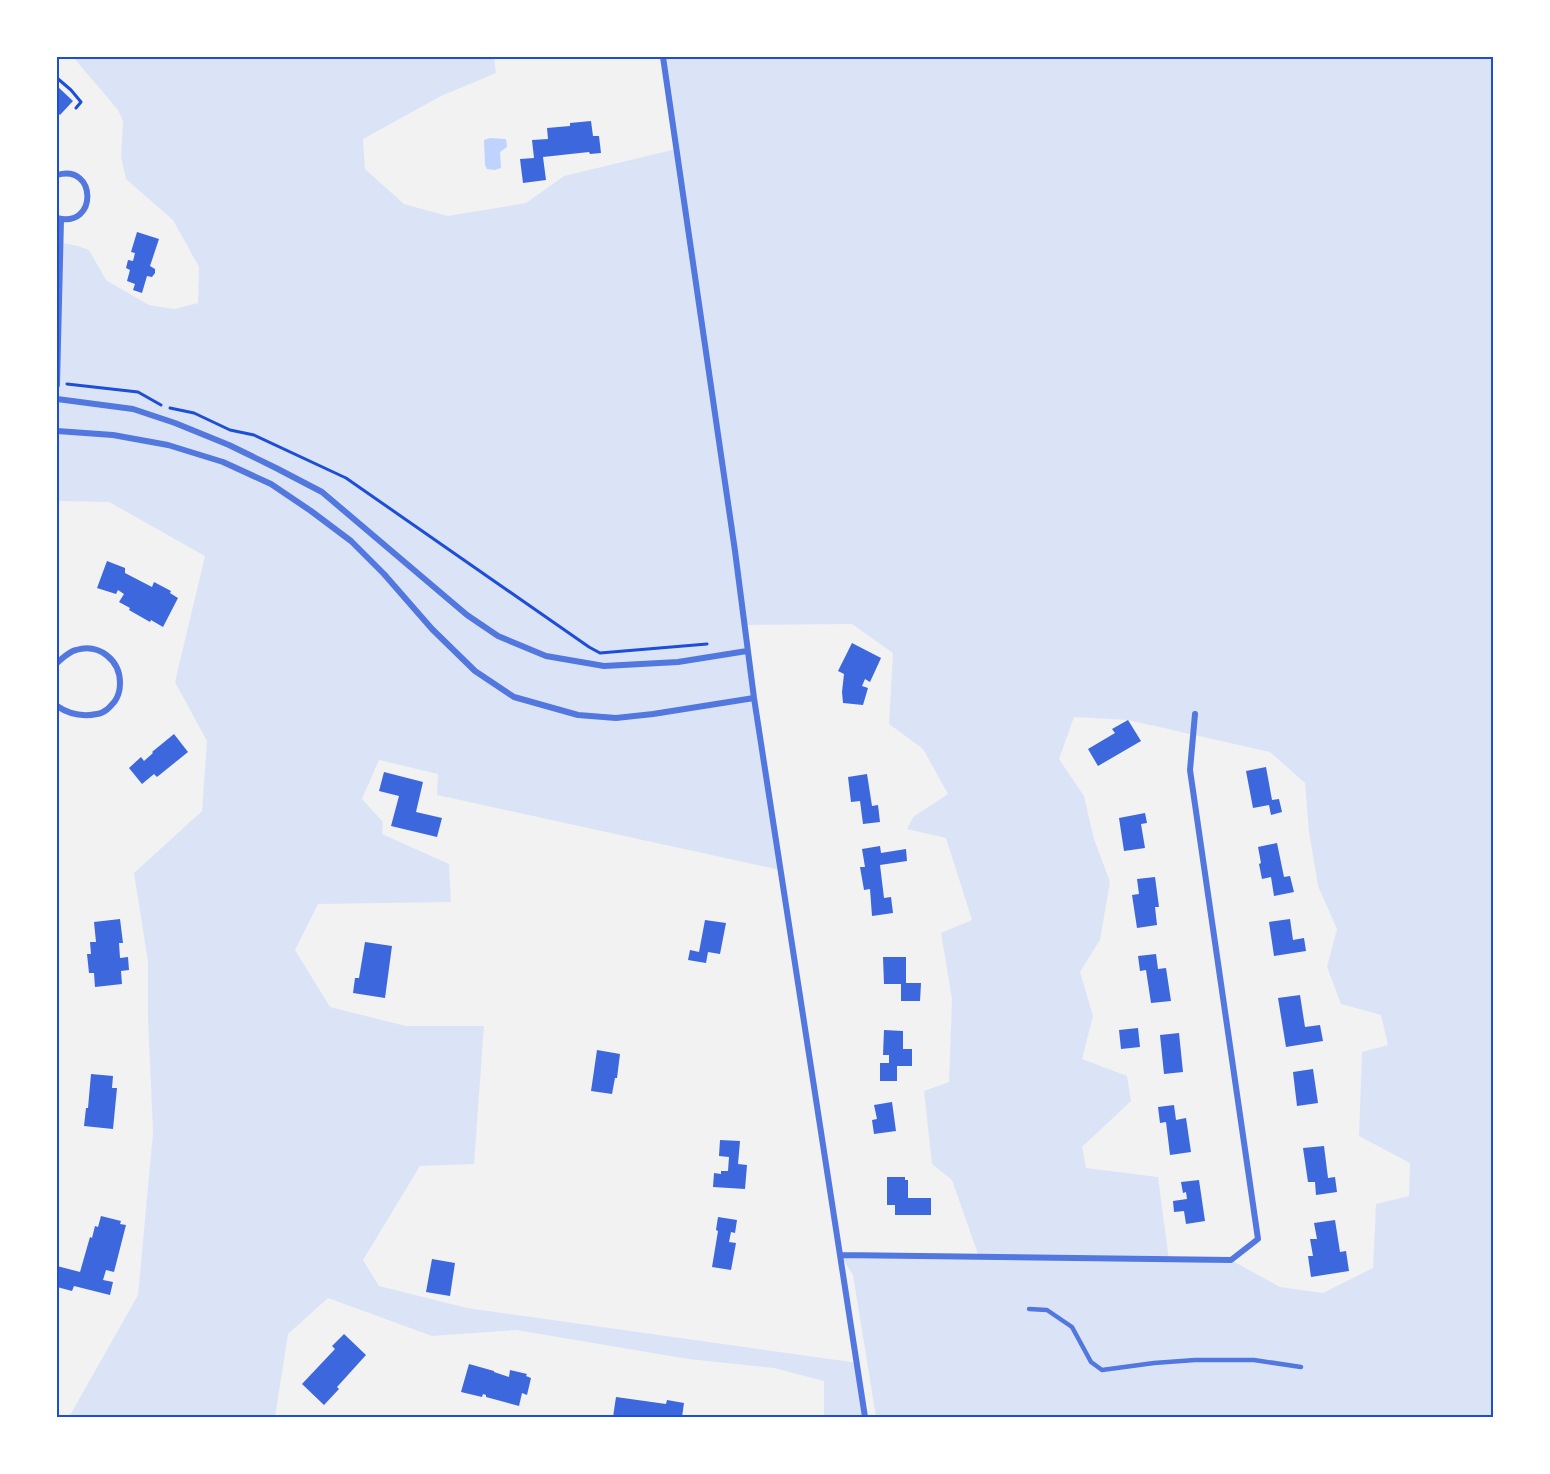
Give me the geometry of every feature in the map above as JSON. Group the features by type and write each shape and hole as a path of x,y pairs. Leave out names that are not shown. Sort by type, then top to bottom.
{"street":[{"path":"663,57 735,551 747,651 865,1417"},
{"path":"57,176 70,174 77,177 87,189 88,197 83,211 77,216 59,219 57,384"},
{"path":"57,399 134,409 175,423 229,445 322,492 467,615 498,636 546,656 604,666 678,662 747,651"},
{"path":"57,431 113,435 168,445 223,462 271,484 351,541 384,574 432,629 475,671 514,697 578,715 616,718 754,698"},
{"path":"57,663 65,655 76,650 89,648 98,650 109,656 115,663 120,674 120,687 118,696 102,713 80,716 68,713 57,706"},
{"path":"840,1255 1231,1260 1258,1239 1190,770 1195,714"}],"lane":[{"path":"1029,1309 1047,1311 1072,1327 1091,1362 1102,1370 1195,1360 1254,1360 1301,1367"}],"path":[{"path":"57,78 81,102 76,108"},
{"path":"57,384 138,392 164,406 194,414 230,430 255,435 346,478 600,653 712,644"}],"shaded area":[{"path":"73,57 494,57 496,73 441,96 363,139 365,169 404,204 448,216 526,203 564,176 676,149 663,57 1493,57 1493,1417 876,1417 853,1275 840,1255 979,1257 952,1180 932,1164 924,1091 949,1082 952,999 941,933 972,920 946,838 907,829 913,817 948,794 923,749 889,724 893,653 852,624 744,625 780,870 437,795 438,774 379,760 362,799 383,822 382,834 449,864 451,902 318,904 295,950 330,1007 406,1026 484,1026 474,1164 420,1166 363,1260 379,1286 467,1308 858,1363 865,1417 824,1417 824,1381 774,1368 688,1359 516,1330 432,1336 328,1298 288,1334 275,1417 69,1417 138,1295 153,1133 148,962 134,873 202,811 207,741 175,682 205,556 109,502 57,501 57,242 89,250 106,280 149,305 174,309 198,303 199,267 173,220 126,179 121,157 123,121 118,110","holes":["1074,717 1128,720 1270,752 1305,783 1309,832 1318,886 1337,929 1327,967 1341,1004 1381,1015 1388,1045 1362,1052 1359,1136 1410,1163 1409,1196 1376,1204 1373,1268 1323,1293 1280,1287 1231,1260 1169,1260 1158,1177 1086,1168 1082,1147 1131,1101 1127,1076 1082,1059 1093,1016 1080,972 1100,940 1110,882 1094,839 1084,796 1059,759"]}],"water":[{"path":"506,139 507,147 500,152 501,168 495,170 487,169 485,165 484,140"}],"building":[{"path":"57,86 73,101 60,115 57,112"},
{"path":"591,121 593,136 599,136 601,153 590,154 589,152 543,157 546,180 523,183 520,159 534,158 532,140 548,139 547,128"},
{"path":"137,232 159,239 150,266 155,269 155,273 152,277 147,276 142,293 133,290 135,284 127,281 130,270 126,268 128,260 133,261 135,253 131,252"},
{"path":"107,561 125,568 125,573 152,587 154,582 171,591 170,593 178,598 163,627 151,620 150,622 119,602 124,594 118,590 116,594 97,588"},
{"path":"852,643 881,658 870,682 865,679 862,686 868,688 863,705 843,703 844,674 838,671"},
{"path":"1128,720 1141,741 1098,766 1088,749 1115,733 1112,729"},
{"path":"174,734 188,752 157,777 154,774 142,784 129,768 141,757 144,761"},
{"path":"1266,767 1272,800 1279,799 1282,812 1271,815 1269,805 1253,808 1246,771"},
{"path":"384,772 423,782 416,812 442,818 437,837 391,826 399,796 379,791"},
{"path":"867,774 872,806 878,805 880,822 863,824 860,801 851,802 848,777"},
{"path":"1145,813 1147,823 1141,824 1145,848 1124,851 1119,818"},
{"path":"1277,843 1284,877 1290,876 1294,892 1274,896 1271,877 1262,879 1258,847"},
{"path":"880,846 881,853 906,849 907,861 880,865 884,898 891,897 893,913 872,916 870,889 864,890 860,867 865,867 862,849"},
{"path":"1155,877 1159,907 1155,907 1157,925 1137,928 1132,895 1139,894 1137,879"},
{"path":"120,919 123,943 119,943 120,958 128,957 129,970 121,971 122,984 95,987 94,973 89,973 87,954 91,954 90,942 96,942 94,922"},
{"path":"1290,919 1293,940 1304,938 1306,951 1274,956 1269,922"},
{"path":"705,920 726,923 720,954 708,952 706,963 688,960 690,950 699,952"},
{"path":"365,942 392,946 385,998 353,993 355,978 359,978"},
{"path":"1156,954 1158,969 1166,968 1171,1001 1151,1003 1146,970 1140,971 1138,956"},
{"path":"883,957 906,957 906,983 921,983 920,1001 901,1001 901,984 884,984"},
{"path":"1300,995 1305,1027 1320,1025 1323,1041 1286,1047 1278,998"},
{"path":"1138,1028 1140,1047 1121,1049 1119,1030"},
{"path":"884,1030 903,1031 903,1049 912,1049 912,1066 897,1066 897,1081 880,1081 880,1063 889,1063 889,1055 883,1055"},
{"path":"1179,1033 1183,1072 1164,1074 1160,1035"},
{"path":"597,1050 620,1054 612,1094 591,1091"},
{"path":"1313,1069 1318,1103 1297,1106 1293,1072"},
{"path":"91,1074 113,1076 112,1088 117,1088 113,1129 84,1126"},
{"path":"892,1102 896,1131 874,1134 872,1120 877,1119 874,1105"},
{"path":"1174,1105 1176,1120 1186,1118 1191,1152 1170,1155 1166,1122 1160,1123 1158,1107"},
{"path":"720,1140 740,1141 738,1164 747,1165 745,1189 713,1187 714,1173 721,1174 721,1171 728,1171 729,1157 719,1156"},
{"path":"1324,1146 1328,1178 1335,1177 1337,1192 1316,1195 1315,1182 1308,1182 1303,1148"},
{"path":"887,1177 905,1177 905,1180 908,1180 908,1198 931,1198 931,1215 895,1215 895,1205 887,1205"},
{"path":"1199,1180 1205,1221 1186,1224 1184,1211 1174,1212 1173,1201 1187,1199 1181,1182"},
{"path":"101,1216 121,1221 120,1224 126,1225 114,1272 106,1270 103,1280 113,1282 110,1295 74,1286 72,1291 57,1287 57,1266 80,1272 90,1237 92,1238 95,1226 98,1227"},
{"path":"718,1217 737,1220 735,1233 731,1232 729,1242 736,1243 731,1270 712,1267"},
{"path":"1335,1220 1340,1252 1346,1251 1349,1271 1311,1277 1308,1256 1313,1256 1310,1239 1317,1239 1314,1223"},
{"path":"432,1259 455,1263 450,1296 426,1292"},
{"path":"344,1334 366,1355 324,1405 302,1384 335,1349 332,1346"},
{"path":"469,1364 509,1377 510,1370 527,1374 526,1376 531,1378 527,1395 522,1393 519,1406 486,1397 483,1394 482,1397 461,1392"},
{"path":"616,1397 666,1404 667,1400 684,1403 682,1417 613,1417"}]}
